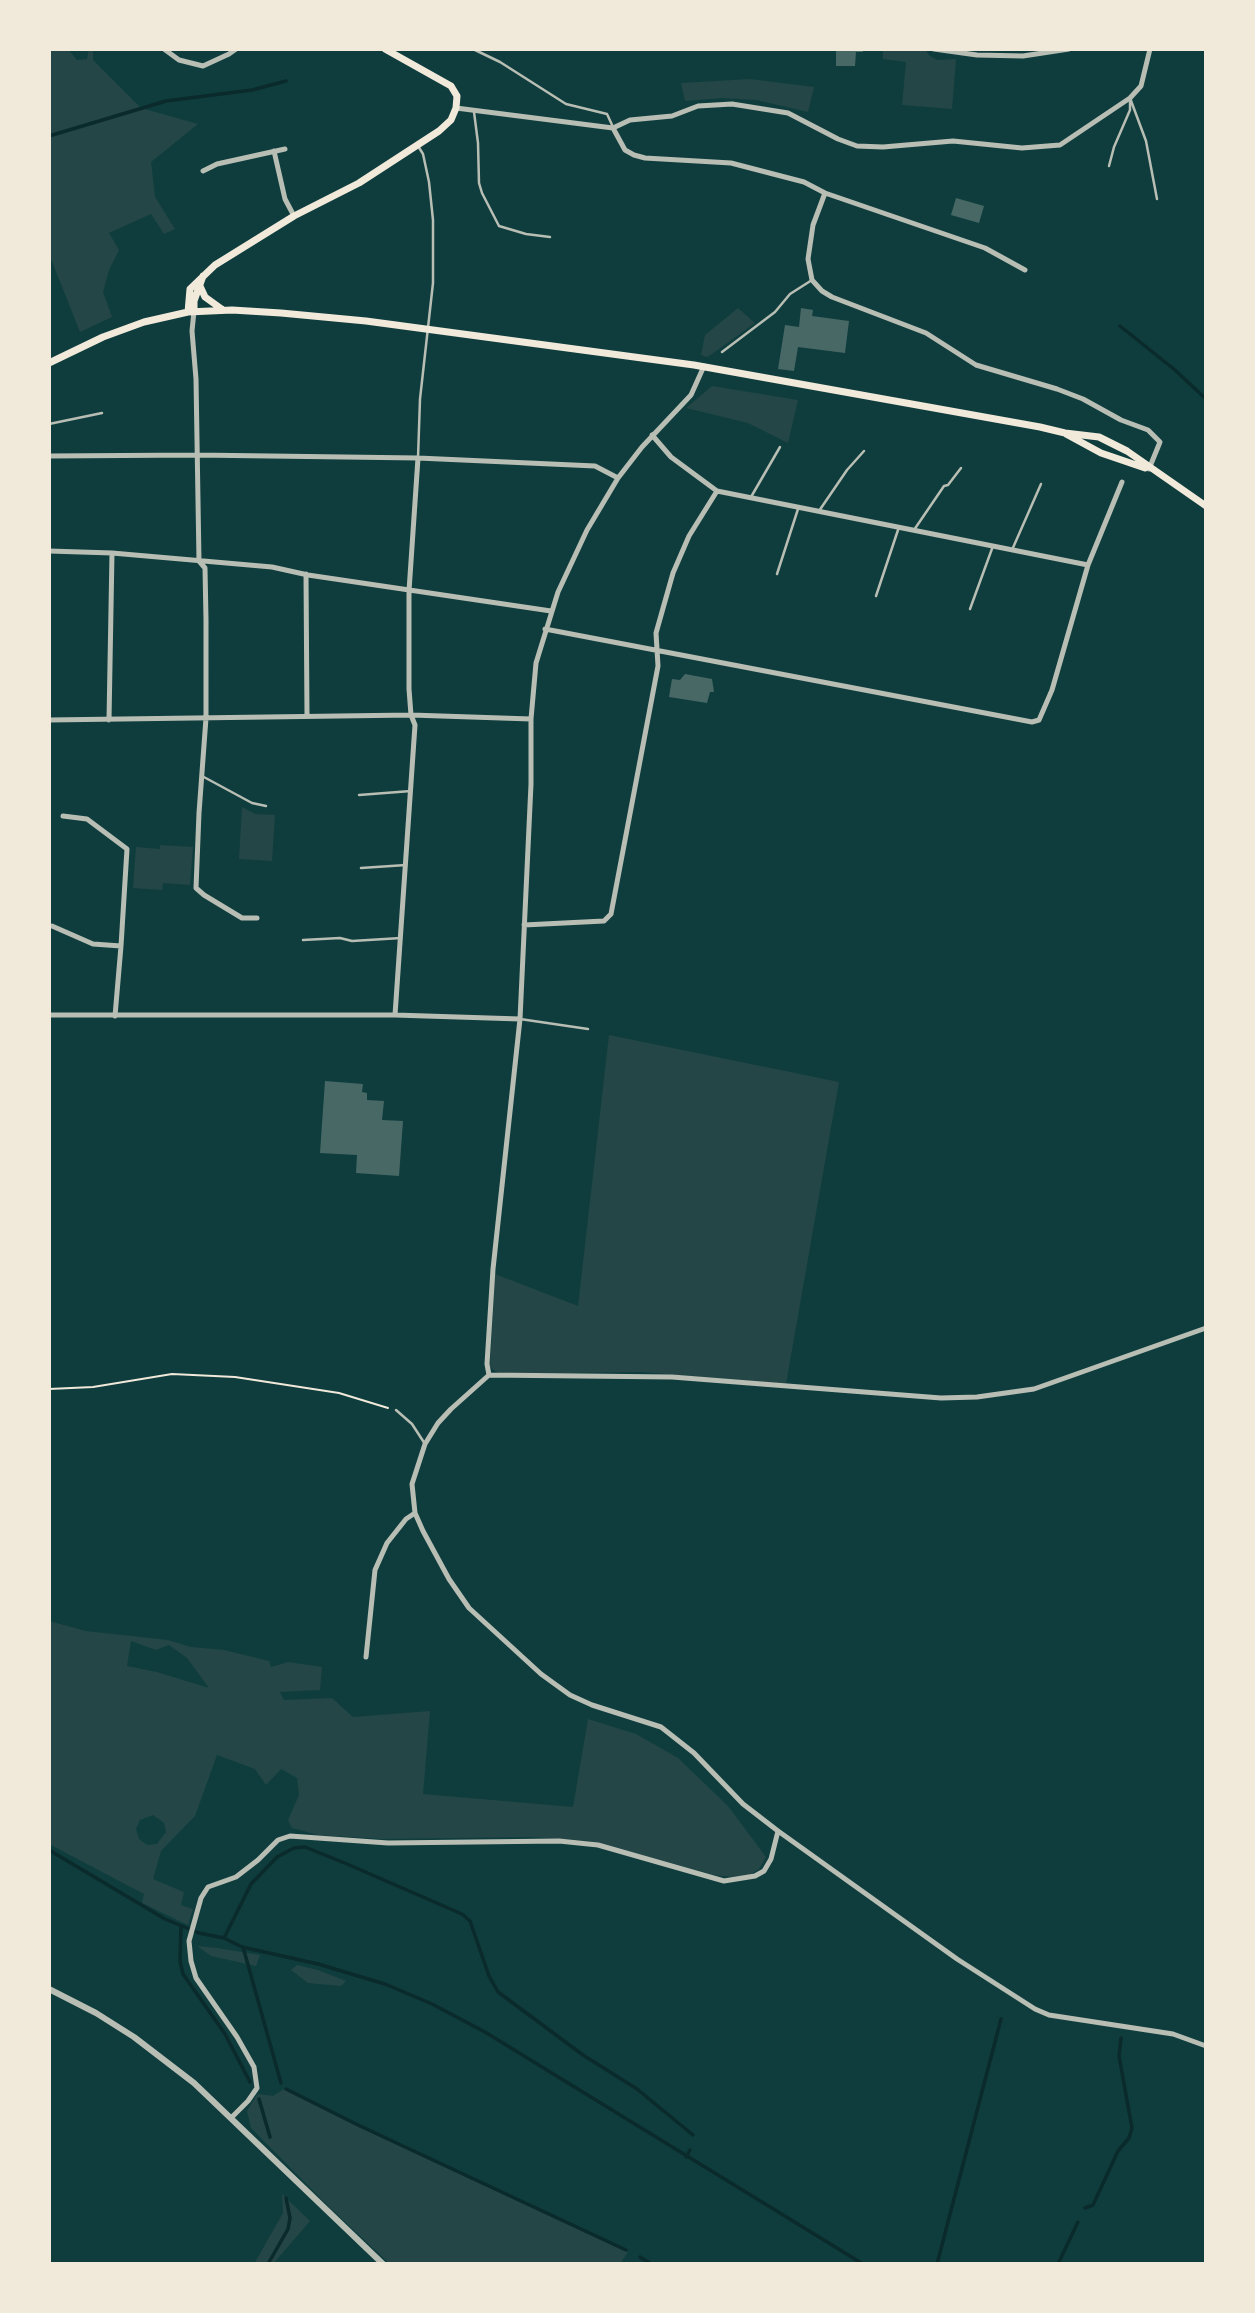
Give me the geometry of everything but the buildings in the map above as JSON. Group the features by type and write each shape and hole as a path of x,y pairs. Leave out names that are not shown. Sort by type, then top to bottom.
{"main road":[{"path":"191,312 190,289 205,272 294,216 359,183 446,126 456,108 457,96 452,86 386,49"},
{"path":"191,312 205,272"},
{"path":"200,284 205,297 223,310"},
{"path":"49,363 103,337 144,322 191,312 223,310 302,314 427,329 704,366 1099,437 1127,451 1149,469 1206,506"},
{"path":"1065,433 1101,453 1149,469"}],"street":[{"path":"164,49 179,60 203,66 236,49"},
{"path":"934,49 977,55 1023,56 1069,49"},
{"path":"456,108 613,128 630,120 672,116 698,106 732,104 788,113 857,146 883,147 953,141 1022,148 1060,145 1130,98 1141,86 1150,49"},
{"path":"613,128 625,149 634,155 731,163 804,182 825,193 985,248 1026,270"},
{"path":"204,171 216,164 285,149"},
{"path":"274,151 285,199 294,216"},
{"path":"825,193 813,225 808,259 812,280 832,297 926,333 976,365 1057,389 1083,399 1121,421 1149,430 1160,442 1149,469"},
{"path":"191,312 196,379 199,561 205,568 206,718 196,888 243,918 257,918"},
{"path":"489,1375 487,1364 493,1269 520,1018 533,677 551,611 587,530 618,478 652,435 691,395 704,366"},
{"path":"652,435 671,457 717,491 1088,565"},
{"path":"49,456 418,458 595,466 618,478"},
{"path":"395,1015 415,725 411,715 409,689 409,591 418,458"},
{"path":"545,629 1032,722 1040,720 1052,690 1088,565 1122,482"},
{"path":"524,925 604,922 611,914 658,666 656,633 673,573 689,536 717,491"},
{"path":"49,551 112,553 272,568 551,611"},
{"path":"109,720 112,553"},
{"path":"306,575 307,716"},
{"path":"49,720 411,715 531,719"},
{"path":"63,816 86,819 127,849 115,1016"},
{"path":"52,926 93,944 121,946"},
{"path":"49,1015 395,1015 520,1018"},
{"path":"1206,1328 1034,1389 977,1397 941,1398 672,1377 489,1375 451,1409 425,1444 412,1484 415,1513 461,1597 541,1674 570,1695 661,1727 694,1753 750,1809 778,1831 957,1959 1035,2009 1049,2015 1173,2034 1206,2046"},
{"path":"366,1657 371,1600 378,1563 391,1538 415,1513"},
{"path":"231,2118 257,2088 254,2067 237,2037 196,1978 189,1941 201,1898 208,1887 236,1877 278,1840 290,1836 388,1843 559,1841 598,1845 724,1881 755,1876 764,1871 771,1859 778,1831"},
{"path":"49,1989 96,2013 134,2037 194,2083 383,2264"}],"lane":[{"path":"473,49 500,62 566,104 607,114 613,128"},
{"path":"1109,166 1114,146 1130,110 1130,98"},
{"path":"1130,98 1146,141 1157,199"},
{"path":"474,111 479,183 499,226 526,234 550,237"},
{"path":"418,146 423,154 429,182 433,283 420,399 418,458"},
{"path":"722,352 775,312 790,294 812,280"},
{"path":"49,424 102,413"},
{"path":"751,497 780,447"},
{"path":"819,510 864,451"},
{"path":"914,530 944,486 948,485 961,468"},
{"path":"1012,550 1041,484"},
{"path":"777,573 800,506"},
{"path":"876,596 899,527"},
{"path":"970,609 993,547"},
{"path":"202,776 252,803 266,806"},
{"path":"359,795 411,791"},
{"path":"361,868 406,865"},
{"path":"303,940 401,938"},
{"path":"520,1018 588,1029"},
{"path":"396,1410 412,1424 425,1444"}],"path":[{"path":"49,1389 93,1387 172,1374 235,1377 339,1393 396,1410"}],"shaded area":[{"path":"49,49 68,49 77,60 87,59 89,49 93,49 93,60 141,108 198,124 151,162 155,197 175,229 164,234 151,214 109,233 119,250 109,270 103,292 112,317 80,332 49,254"},
{"path":"883,49 925,49 937,60 956,59 952,109 902,105 906,62 883,59"},
{"path":"750,79 814,87 808,112 756,100 722,98 685,101 681,83"},
{"path":"738,308 755,323 707,357 701,355 705,335"},
{"path":"712,386 798,400 788,443 748,423 686,408"},
{"path":"242,807 255,814 275,815 272,861 239,859"},
{"path":"160,845 193,847 190,885 163,883 162,890 133,888 136,847 160,849"},
{"path":"609,1035 839,1082 786,1384 642,1372 499,1374 490,1367 495,1274 578,1306"},
{"path":"49,1621 86,1631 168,1640 191,1647 224,1650 269,1661 271,1667 288,1662 322,1667 320,1690 280,1692 284,1700 332,1698 353,1717 430,1711 423,1794 573,1807 588,1719 636,1734 678,1758 728,1806 766,1857 759,1869 748,1876 732,1877 714,1875 590,1841 529,1837 382,1839 318,1835 292,1828 288,1820 299,1795 297,1778 281,1769 266,1785 255,1769 217,1755 195,1816 161,1851 153,1879 184,1892 181,1905 193,1909 188,1925 142,1903 144,1894 49,1844","holes":["131,1641 156,1650 169,1645 187,1658 209,1688 127,1666","153,1815 164,1823 166,1832 157,1844 147,1845 139,1839 136,1829 140,1820"]},
{"path":"197,1946 260,1955 256,1966 211,1956"},
{"path":"297,1965 346,1981 341,1986 308,1983 291,1970"},
{"path":"284,2089 359,2127 628,2252 620,2264 390,2264 251,2128 247,2111 256,2096 273,2096"},
{"path":"282,2194 310,2221 273,2264 254,2264 283,2213"}],"waterway":[{"path":"49,136 166,101 252,90 286,81"},
{"path":"1120,326 1206,399"},
{"path":"224,1938 251,1884 277,1857 294,1848 305,1847 347,1864 462,1914 470,1921 489,1976 498,1992 583,2055 637,2089 693,2135"},
{"path":"49,1850 165,1919 199,1933 224,1938 242,1947 318,1964 385,1984 432,2004 485,2032 863,2264"},
{"path":"181,1926 180,1961 183,1974 225,2034 250,2082"},
{"path":"243,1947 281,2083"},
{"path":"937,2264 1001,2019"},
{"path":"1085,2208 1093,2205 1132,2128 1119,2056 1121,2038"},
{"path":"286,2089 626,2250"},
{"path":"259,2099 270,2137"},
{"path":"686,2157 690,2150"},
{"path":"268,2264 288,2229 290,2218 286,2198"},
{"path":"1058,2264 1078,2222"},
{"path":"640,2257 651,2264"}]}
